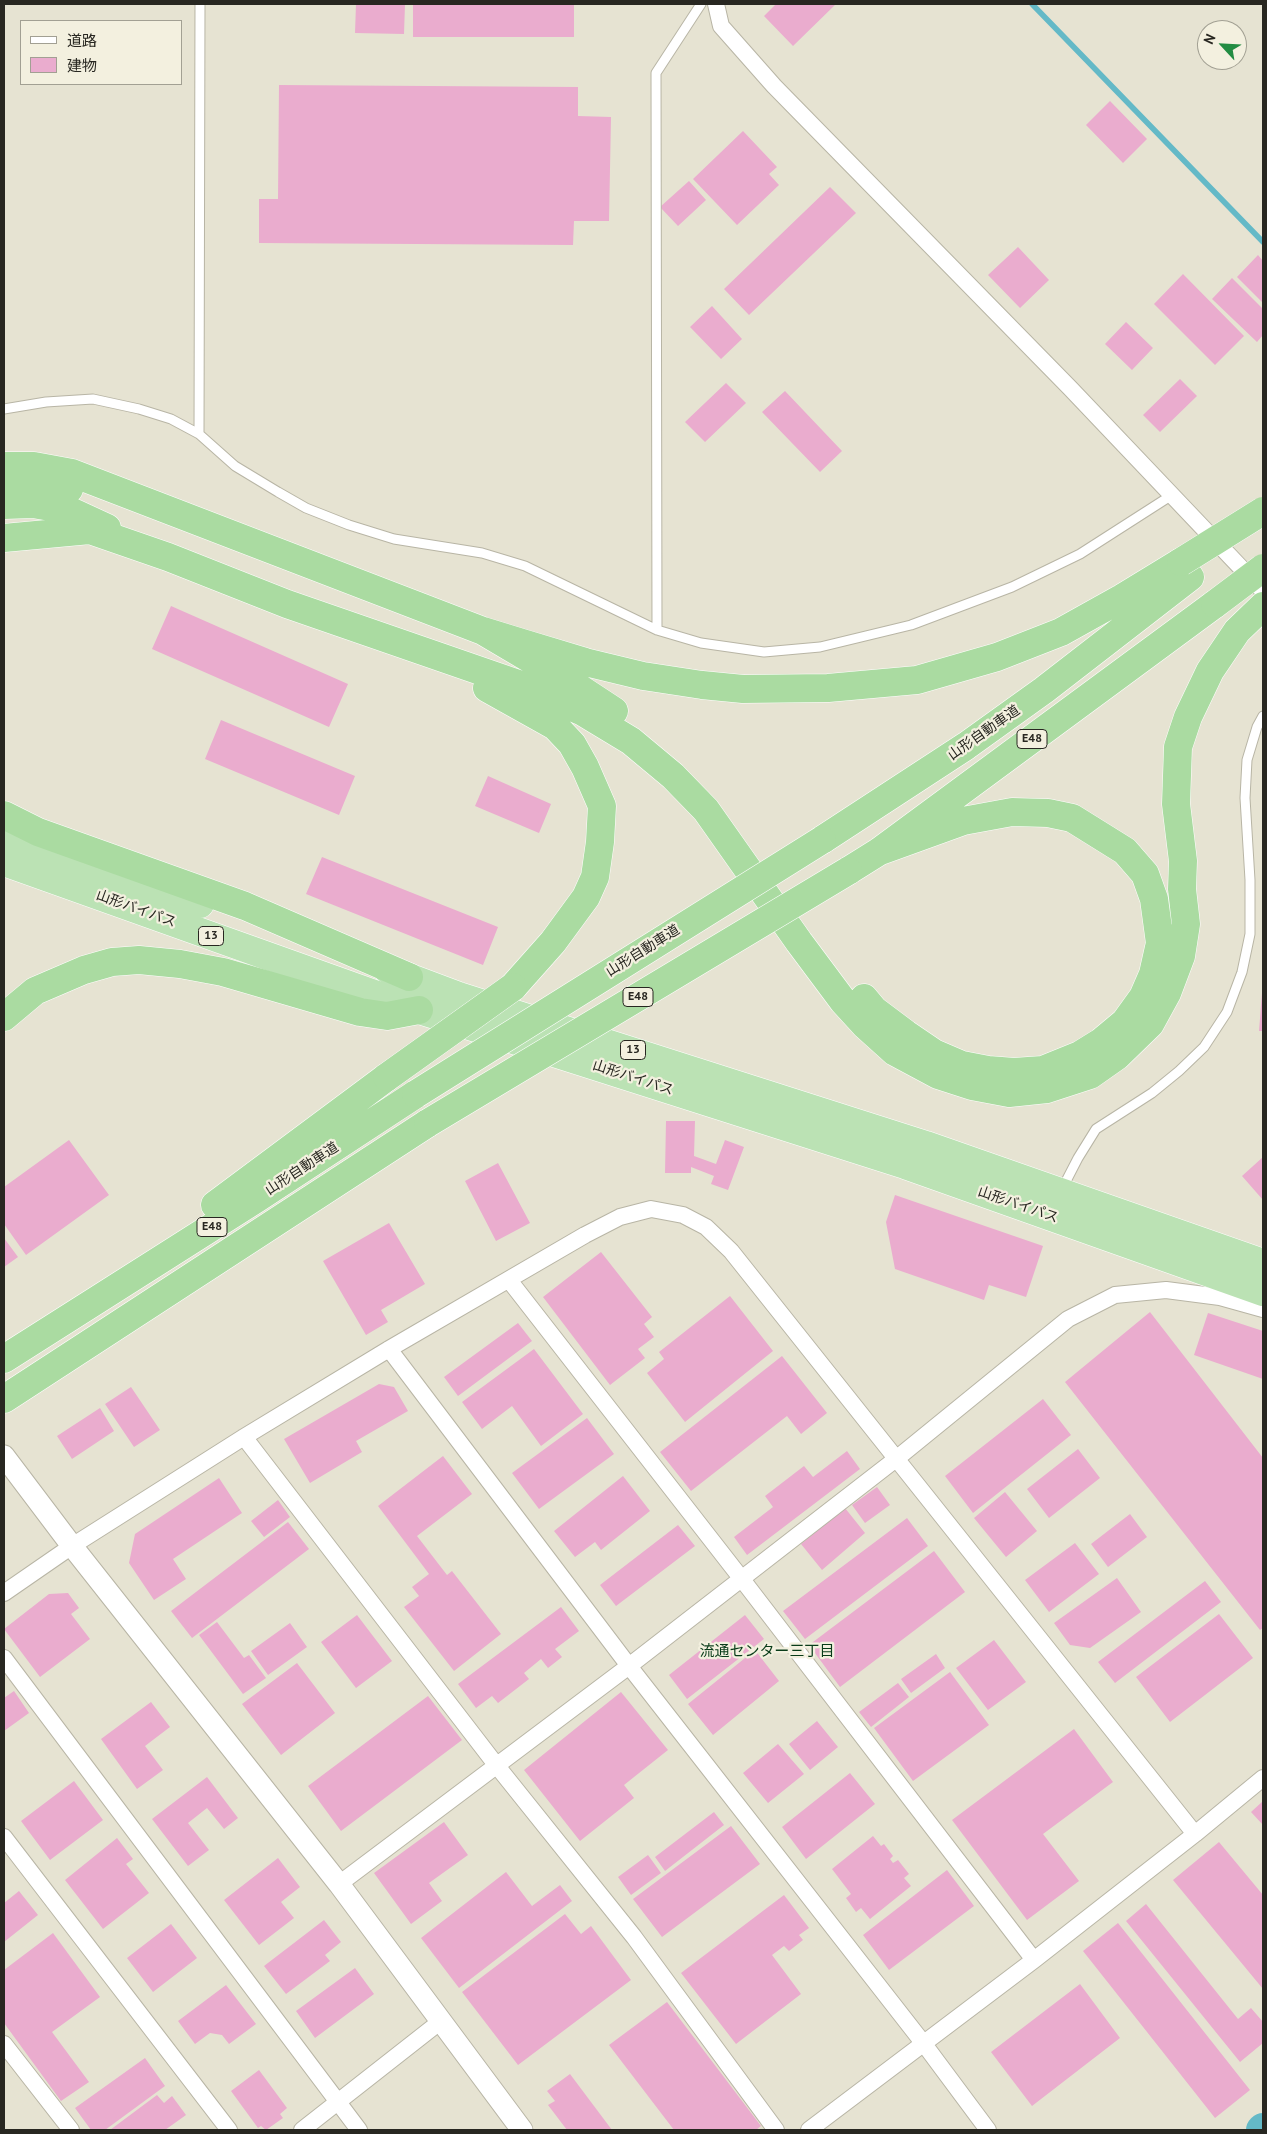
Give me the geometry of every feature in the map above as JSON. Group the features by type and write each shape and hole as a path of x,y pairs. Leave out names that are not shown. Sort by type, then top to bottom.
{"highway":[{"path":"4,466 34,466 72,473 483,631 585,662 643,676 743,689 828,688 916,680 997,657 1061,632 1122,598 1185,570 1263,511"},
{"path":"4,487 33,485 70,489 164,508"},
{"path":"4,505 33,504 68,510 168,557"},
{"name":"山形自動車道","path":"5,1359 256,1199 416,1094 822,840 966,746 1044,690 1185,570 1263,516"},
{"path":"4,538 90,530 168,557 287,604 520,684 583,712 631,741 673,776 706,810 843,1001 895,1052 938,1075 972,1086 1009,1093 1047,1089 1090,1075 1117,1056 1150,1024 1167,993 1181,956 1186,924 1182,889 1183,861 1176,804 1178,747 1199,692 1237,631 1263,606"},
{"name":"E48","path":"4,1398 428,1123 880,851 1263,568"},
{"path":"483,631 576,686 623,717 674,758 742,830 846,978 874,1010 934,1053 962,1065 988,1070 1014,1072 1043,1070 1080,1055 1101,1042 1125,1022 1143,997 1154,974 1160,943 1154,899 1145,874 1125,851 1072,818 1048,813 1002,814 962,821 880,851"},
{"path":"5,1359 387,1077 513,987 553,942 586,897 595,877 600,842 602,806 585,767 576,752 554,726 422,651"},
{"path":"4,815 38,832 246,906 409,977"},
{"name":"山形バイパス","path":"4,835 459,996 759,1091 1061,1191 1263,1263"},
{"name":"山形バイパス","path":"4,862 419,1010 905,1165 1263,1292"},
{"path":"4,1018 35,991 84,970 112,962 139,960 180,964 222,972 360,1012 387,1016 419,1010"}],"street":[{"path":"716,4 721,26 774,86 1070,388 1263,591"},
{"path":"4,1592 72,1546 244,1437 389,1349 585,1235 620,1217 651,1209 683,1215 706,1228 731,1251 1195,1834"},
{"path":"509,1280 741,1578 1034,1960"},
{"path":"338,1884 629,1666 896,1459 1068,1319 1115,1296 1166,1290 1220,1297 1263,1309"},
{"path":"389,1349 629,1666 924,2044 988,2130"},
{"path":"244,1437 497,1766 634,1937 776,2130"},
{"path":"4,1456 72,1546 338,1884 522,2130"},
{"path":"4,1658 358,2130"},
{"path":"809,2130 1034,1960 1195,1834 1263,1778"},
{"path":"4,1838 229,2130"},
{"path":"302,2130 441,2021"},
{"path":"4,2044 70,2130"}],"lane":[{"path":"199,434 200,4"},
{"path":"657,630 656,73 701,4"},
{"path":"4,409 46,402 93,399 139,409 163,417 199,434 235,466 306,508 349,525 394,539 482,553 525,566 657,630 701,643 764,652 820,647 911,626 1012,587 1080,554 1172,495"},
{"path":"1061,1191 1096,1129 1152,1093 1179,1071 1204,1047 1227,1012 1242,972 1250,934 1250,880 1245,798 1247,760 1257,726 1263,716"}],"building":[{"path":"356,4 405,4 404,34 355,33"},
{"path":"413,4 574,4 574,37 413,37"},
{"path":"776,4 836,4 793,46 764,16"},
{"path":"279,85 578,87 578,116 611,117 609,221 574,221 573,245 259,243 259,199 278,199"},
{"path":"1110,101 1147,139 1123,163 1086,125"},
{"path":"743,131 777,167 769,174 779,185 737,225 693,179"},
{"path":"689,181 706,200 678,226 660,207"},
{"path":"830,187 856,213 749,315 724,289"},
{"path":"1018,247 1049,280 1020,308 988,275"},
{"path":"1258,255 1263,261 1263,303 1237,277"},
{"path":"1183,274 1244,336 1215,365 1154,304"},
{"path":"1232,278 1263,309 1263,335 1257,342 1212,299"},
{"path":"712,306 742,339 721,359 690,327"},
{"path":"1126,322 1153,348 1132,370 1105,344"},
{"path":"1180,379 1197,396 1160,432 1143,415"},
{"path":"726,383 746,403 705,442 685,422"},
{"path":"785,391 842,451 820,472 762,412"},
{"path":"171,606 348,684 329,727 152,649"},
{"path":"221,720 355,776 339,815 205,759"},
{"path":"488,776 551,804 539,833 475,806"},
{"path":"322,857 498,927 483,965 306,894"},
{"path":"1262,993 1263,1031 1259,1031"},
{"path":"666,1121 695,1121 694,1156 716,1164 725,1140 744,1147 728,1190 711,1184 714,1176 691,1167 691,1173 665,1173"},
{"path":"69,1140 109,1195 26,1255 4,1224 4,1187"},
{"path":"1263,1157 1263,1200 1242,1176"},
{"path":"498,1163 530,1223 496,1241 465,1181"},
{"path":"895,1195 1043,1246 1026,1297 989,1285 984,1300 895,1269 886,1222"},
{"path":"389,1223 425,1284 381,1310 388,1322 366,1335 323,1261"},
{"path":"4,1238 18,1257 4,1267"},
{"path":"601,1252 652,1317 644,1324 654,1337 638,1349 645,1358 610,1385 543,1297"},
{"path":"730,1296 773,1351 685,1422 647,1373 664,1359 659,1352"},
{"path":"1150,1312 1263,1458 1263,1628 1260,1630 1065,1382"},
{"path":"1208,1313 1263,1331 1263,1379 1194,1355"},
{"path":"518,1323 532,1341 458,1396 444,1377"},
{"path":"534,1349 583,1414 541,1446 512,1406 482,1429 462,1402"},
{"path":"782,1356 827,1413 801,1434 787,1416 691,1491 660,1452"},
{"path":"379,1384 394,1387 408,1411 356,1441 362,1452 310,1483 284,1439"},
{"path":"131,1387 160,1430 134,1447 105,1404"},
{"path":"1043,1399 1071,1435 973,1513 945,1476"},
{"path":"100,1408 114,1431 72,1459 57,1436"},
{"path":"587,1418 614,1454 539,1509 512,1473"},
{"path":"1078,1449 1100,1478 1049,1518 1027,1489"},
{"path":"847,1451 860,1469 747,1555 734,1537 773,1507 765,1496 804,1466 813,1477"},
{"path":"443,1456 472,1494 417,1536 447,1575 452,1571 501,1634 454,1671 404,1607 419,1596 412,1587 429,1574 378,1506"},
{"path":"623,1476 650,1511 601,1550 595,1542 575,1557 554,1531"},
{"path":"219,1478 242,1513 173,1559 186,1579 154,1600 129,1563 135,1534"},
{"path":"877,1487 890,1505 865,1523 852,1505"},
{"path":"1005,1492 1037,1531 1006,1557 974,1518"},
{"path":"278,1500 290,1517 264,1537 251,1521"},
{"path":"845,1508 865,1533 822,1570 801,1544"},
{"path":"1130,1514 1147,1537 1108,1567 1091,1544"},
{"path":"907,1518 928,1546 805,1639 783,1611"},
{"path":"288,1522 309,1549 192,1638 171,1611"},
{"path":"678,1525 695,1546 616,1606 600,1585"},
{"path":"1075,1543 1099,1574 1049,1612 1025,1580"},
{"path":"934,1551 965,1592 840,1687 809,1645"},
{"path":"1117,1578 1141,1612 1090,1648 1070,1645 1054,1623"},
{"path":"1205,1581 1221,1602 1115,1683 1098,1662"},
{"path":"68,1593 79,1608 71,1614 90,1639 40,1677 4,1629 49,1594"},
{"path":"561,1607 579,1631 555,1649 562,1657 548,1668 541,1659 524,1673 529,1679 498,1703 492,1696 476,1708 458,1684"},
{"path":"1219,1614 1253,1658 1170,1722 1136,1677"},
{"path":"357,1615 392,1661 356,1688 321,1642"},
{"path":"745,1615 764,1639 687,1699 669,1675"},
{"path":"217,1622 244,1658 249,1655 266,1678 243,1694 199,1635"},
{"path":"290,1623 307,1647 268,1675 251,1651"},
{"path":"994,1640 1026,1682 988,1710 956,1668"},
{"path":"755,1650 779,1681 713,1735 688,1704"},
{"path":"936,1654 945,1668 911,1693 901,1679"},
{"path":"297,1663 335,1713 281,1755 242,1704"},
{"path":"950,1672 989,1725 913,1781 874,1728"},
{"path":"898,1683 909,1697 871,1727 859,1712"},
{"path":"14,1691 29,1713 4,1731 4,1698"},
{"path":"621,1692 668,1750 624,1785 634,1798 580,1841 524,1770"},
{"path":"428,1696 462,1740 341,1831 308,1786"},
{"path":"151,1702 170,1727 145,1746 163,1770 137,1789 101,1739"},
{"path":"817,1721 838,1747 810,1770 789,1744"},
{"path":"1074,1729 1113,1782 1043,1834 1079,1881 1027,1920 952,1820"},
{"path":"778,1744 804,1774 768,1803 743,1773"},
{"path":"850,1773 875,1804 806,1859 782,1827"},
{"path":"207,1777 238,1818 224,1829 207,1808 188,1823 209,1850 188,1866 152,1819"},
{"path":"74,1781 103,1820 50,1860 21,1821"},
{"path":"1263,1801 1263,1825 1251,1812"},
{"path":"714,1812 724,1825 665,1871 655,1857"},
{"path":"444,1822 468,1855 429,1883 442,1901 411,1924 374,1873"},
{"path":"731,1826 760,1864 662,1937 633,1899"},
{"path":"873,1836 881,1846 884,1844 893,1856 890,1859 893,1863 898,1860 909,1874 904,1878 911,1886 870,1919 861,1908 856,1912 846,1898 851,1894 832,1869"},
{"path":"117,1838 133,1859 126,1864 149,1893 103,1929 65,1880"},
{"path":"1219,1842 1263,1895 1263,1989 1173,1880"},
{"path":"648,1855 661,1873 631,1895 618,1877"},
{"path":"278,1858 300,1887 281,1902 294,1918 259,1945 224,1900"},
{"path":"947,1870 974,1906 889,1970 863,1935"},
{"path":"506,1872 532,1906 560,1885 572,1901 459,1988 421,1938"},
{"path":"19,1891 38,1915 4,1942 4,1903"},
{"path":"784,1895 809,1928 799,1935 803,1940 789,1951 784,1946 772,1955 801,1994 736,2044 681,1973"},
{"path":"1146,1904 1238,2019 1251,2008 1263,2022 1263,2043 1240,2062 1126,1921"},
{"path":"565,1914 581,1934 591,1926 631,1980 518,2065 462,1992"},
{"path":"324,1920 341,1942 325,1955 330,1961 286,1994 264,1966"},
{"path":"1118,1923 1250,2090 1215,2118 1083,1951"},
{"path":"171,1924 197,1958 153,1992 127,1958"},
{"path":"53,1933 100,1997 52,2032 89,2082 61,2101 4,2023 4,1970"},
{"path":"355,1968 374,1994 315,2038 296,2011"},
{"path":"1080,1984 1120,2038 1032,2106 991,2052"},
{"path":"226,1985 256,2024 229,2044 222,2035 210,2033 195,2044 178,2021"},
{"path":"667,2002 761,2126 756,2130 674,2130 609,2045"},
{"path":"145,2058 165,2086 105,2130 91,2130 75,2108"},
{"path":"259,2070 287,2108 280,2114 283,2118 266,2130 261,2126 258,2128 231,2091"},
{"path":"570,2074 612,2130 567,2130 548,2105 555,2101 547,2091"},
{"path":"157,2095 164,2103 172,2096 186,2115 165,2130 110,2130"}],"waterway":[{"path":"1032,4 1263,242"}],"district":[{"name":"流通センター三丁目","path":"767,1652"}]}
